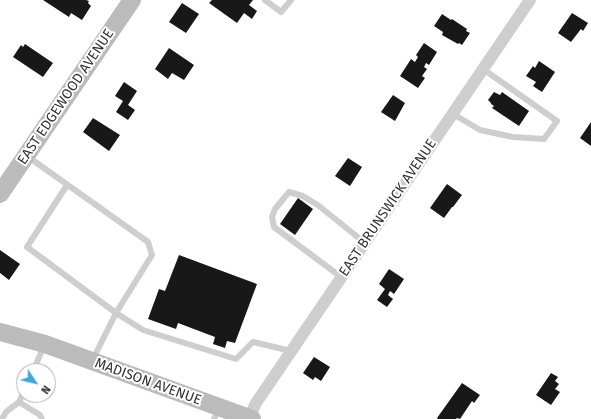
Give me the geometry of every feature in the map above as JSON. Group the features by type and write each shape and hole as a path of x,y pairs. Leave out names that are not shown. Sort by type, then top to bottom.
{"main road":[{"name":"EAST EDGEWOOD AVENUE","path":"0,194 132,0"},
{"name":"MADISON AVENUE","path":"0,323 44,344"},
{"name":"MADISON AVENUE","path":"0,332 44,344 92,361 217,413 250,418"}],"street":[{"name":"EAST BRUNSWICK AVENUE","path":"250,418 256,403 530,0"}],"lane":[{"path":"265,0 281,12 291,0"},
{"path":"453,114 480,130 513,137 544,139 557,121 484,69"},
{"path":"26,156 148,242 152,255 116,313 92,361"},
{"path":"67,185 27,247 116,313 144,330 236,359 253,342 292,351"},
{"path":"342,277 274,227 272,217 275,209 289,192 303,196 319,206 365,243"},
{"path":"36,363 44,344"},
{"path":"2,419 6,412 18,403"},
{"path":"21,403 40,415 42,419"}],"building":[{"path":"43,0 86,0 89,1 88,3 91,6 82,20 71,13 69,17"},
{"path":"212,0 253,0 249,5 257,11 252,19 244,13 237,23 209,3"},
{"path":"182,3 199,14 186,33 169,22"},
{"path":"572,13 588,23 583,31 581,29 571,42 558,33"},
{"path":"442,14 467,29 466,31 470,33 462,45 442,35 443,32 434,26"},
{"path":"424,43 437,52 429,65 426,63 424,67 427,69 422,76 425,78 418,88 400,76 411,59 415,62 418,57 416,55"},
{"path":"25,44 53,63 43,77 13,57 21,45 23,47"},
{"path":"169,48 194,65 184,80 172,73 168,79 155,69"},
{"path":"539,61 555,72 542,92 533,86 536,82 526,76 533,66 535,68"},
{"path":"124,82 137,91 128,105 135,110 128,120 116,112 123,101 115,96"},
{"path":"494,92 500,95 502,92 529,111 519,126 492,108 494,106 488,100"},
{"path":"393,95 405,103 395,121 381,112"},
{"path":"93,118 120,135 109,151 83,132"},
{"path":"591,122 591,146 580,138"},
{"path":"348,158 362,167 350,186 335,176"},
{"path":"447,184 462,195 444,218 430,208"},
{"path":"298,198 313,209 295,235 280,224"},
{"path":"0,250 20,264 9,280 0,273"},
{"path":"179,255 257,284 235,343 227,341 225,348 213,344 215,337 178,323 176,329 148,319 159,289 165,291"},
{"path":"389,269 404,279 394,294 390,291 388,295 393,299 387,307 377,300 385,289 379,284"},
{"path":"314,357 330,367 321,381 315,377 313,380 303,373"},
{"path":"551,373 558,377 555,381 559,384 555,389 560,392 551,405 536,395"},
{"path":"462,383 480,395 474,403 472,401 460,419 438,419 437,418"}]}
